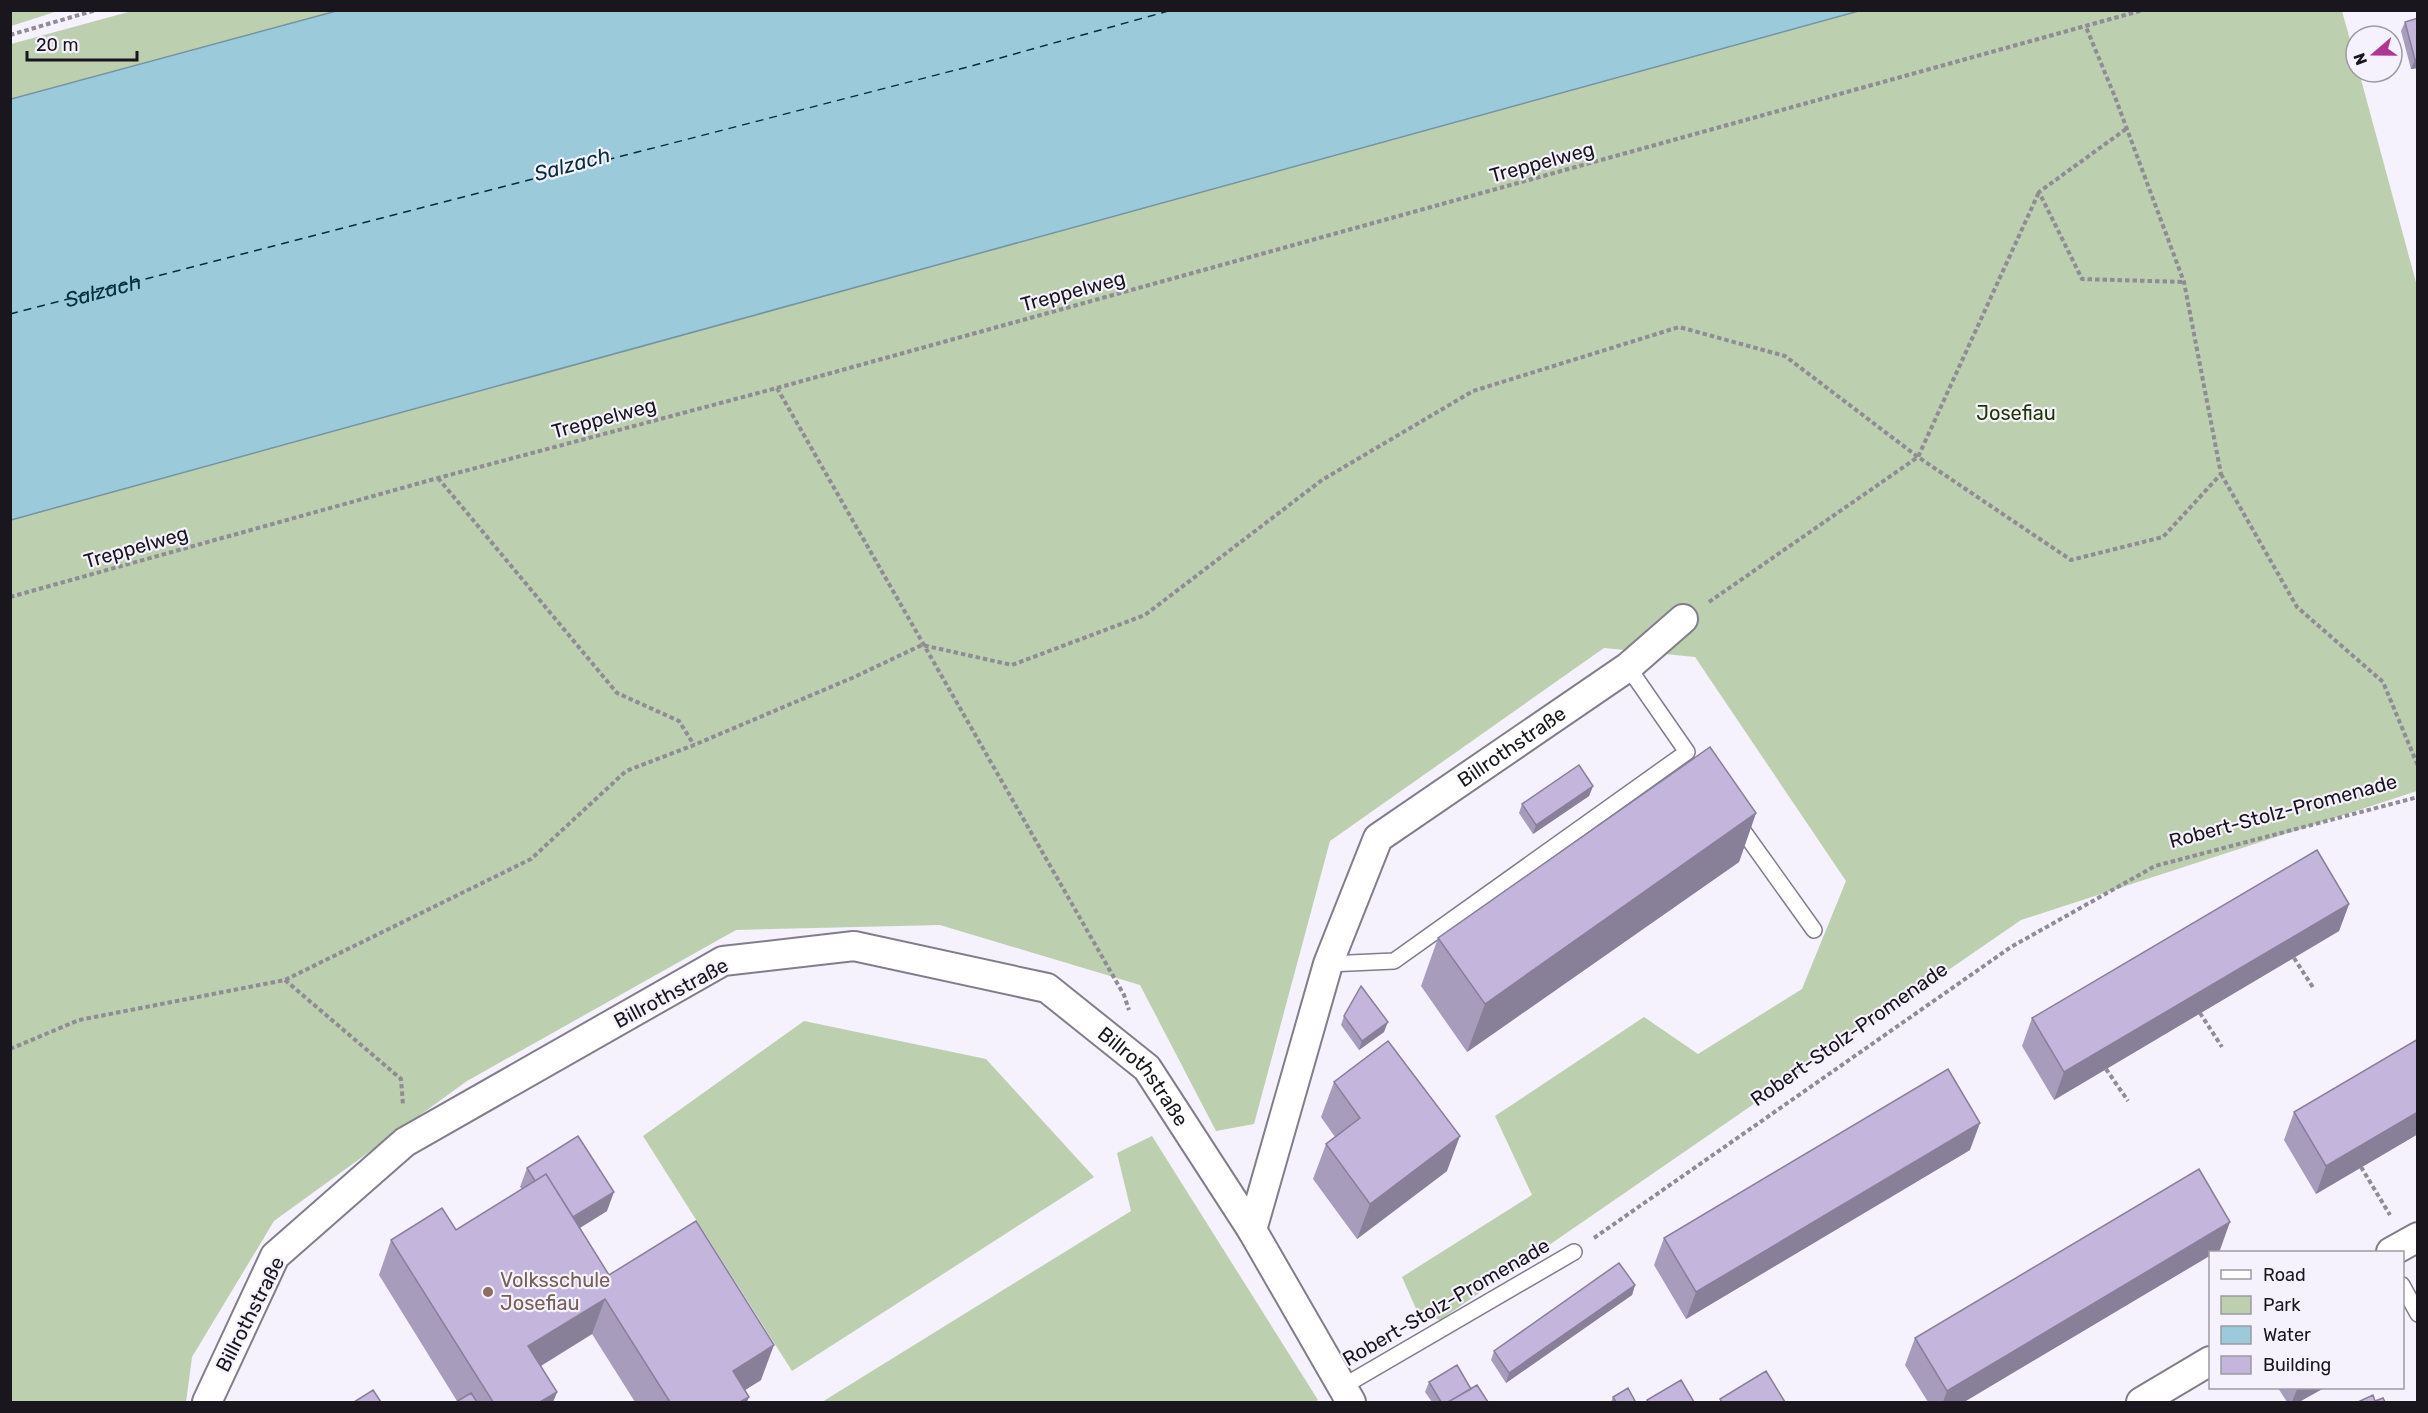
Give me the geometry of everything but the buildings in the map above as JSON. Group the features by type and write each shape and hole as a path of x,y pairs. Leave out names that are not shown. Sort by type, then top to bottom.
{"street":[{"name":"Billrothstraße","path":"1252,1230 1328,964 1378,838 1628,666 1683,619"},
{"name":"Billrothstraße","path":"207,1402 274,1256 405,1142 723,961 854,946 1047,988 1147,1068 1252,1230 1347,1395"},
{"path":"2141,1402 2209,1362"}],"lane":[{"path":"1328,964 1394,961 1691,757 1628,666"},
{"path":"1727,808 1814,930"},
{"name":"Robert-Stolz-Promenade","path":"1347,1395 1574,1252"},
{"path":"2404,1287 2418,1314"}],"path":[{"path":"10,35 96,10"},
{"name":"Treppelweg","path":"10,597 438,478 777,388 2143,10"},
{"path":"2086,27 2184,282 2221,474 2297,607 2383,682 2418,766"},
{"path":"1683,619 1918,457 2039,192 2126,129"},
{"path":"2039,192 2082,279 2184,282"},
{"path":"10,1049 79,1020 285,980 531,859 626,771 694,745 852,678 922,645 1012,665 1145,615 1322,480 1473,391 1679,327 1785,356 1918,457 2071,560 2163,537 2221,474"},
{"path":"777,388 1124,995 1131,1016"},
{"path":"438,478 617,693 679,721 694,745"},
{"name":"Robert-Stolz-Promenade","path":"1574,1252 2011,947 2155,866 2418,797"},
{"path":"2294,958 2313,989"},
{"path":"285,980 401,1079 405,1142"},
{"path":"2200,1013 2222,1047"},
{"path":"2106,1069 2128,1101"},
{"path":"2361,1167 2405,1244"}],"green space":[{"path":"11,10 58,10 58,11 11,26"},
{"path":"132,11 340,11 11,99 11,44"},
{"name":"Josefiau","path":"1859,11 2342,11 2346,24 2344,84 2362,84 2417,286 2417,791 2021,920 1440,1320 1417,1311 1402,1277 1532,1195 1495,1116 1644,1017 1698,1054 1802,989 1846,881 1695,657 1604,648 1330,841 1254,1124 1216,1131 1140,985 940,925 736,930 467,1081 274,1221 192,1357 186,1402 11,1402 11,520"},
{"path":"804,1021 986,1059 1094,1177 792,1371 643,1136"},
{"path":"1152,1136 1318,1400 1315,1402 822,1402 1131,1211 1117,1153"}],"water":[{"name":"Salzach","path":"340,10 1859,11 11,520 11,99"}],"ferry route":[{"path":"10,314 975,65 1172,10"}],"place":[{"name":"Volksschule Josefiau","path":"488,1292"}]}
